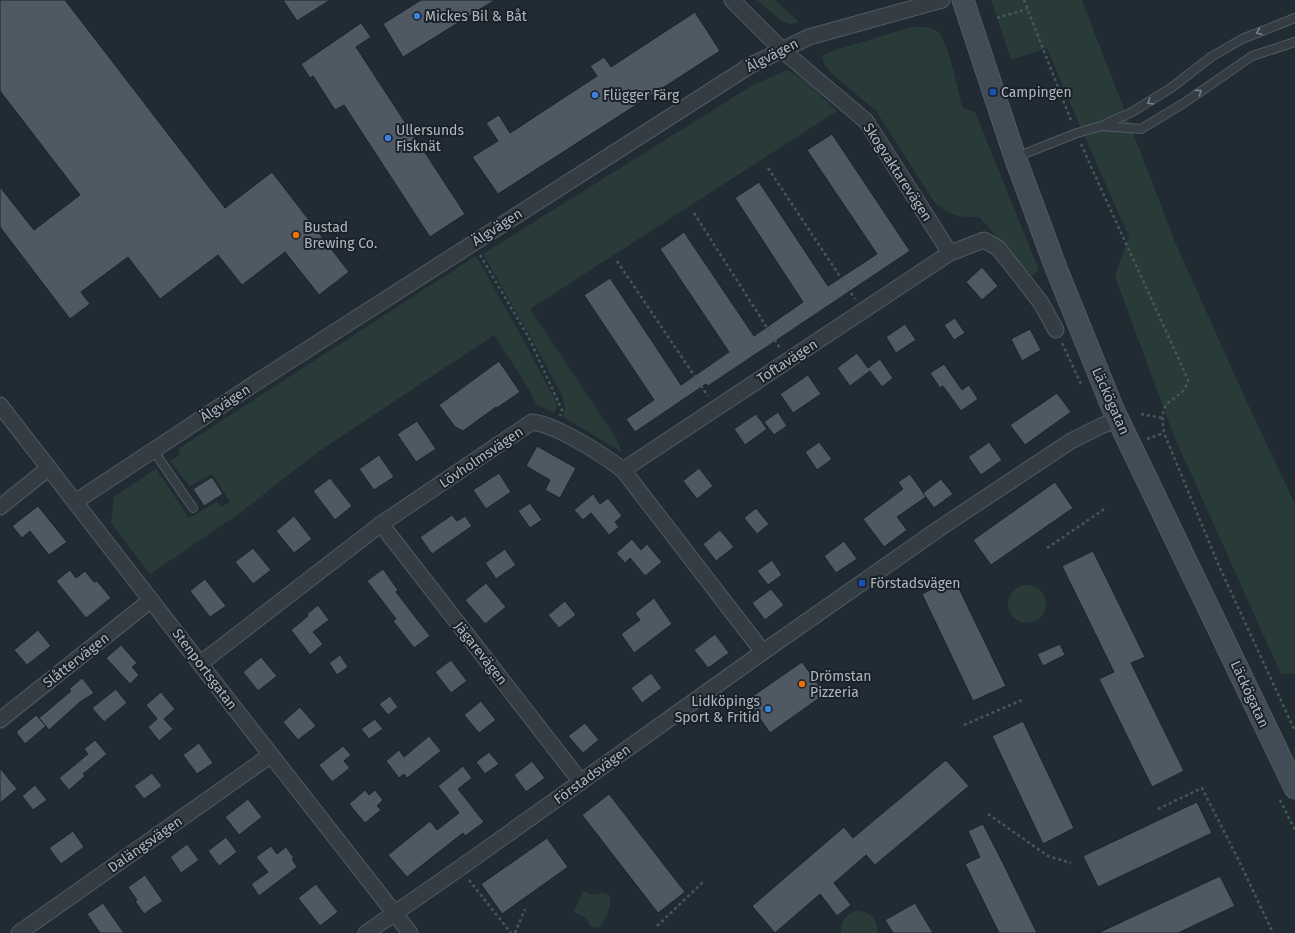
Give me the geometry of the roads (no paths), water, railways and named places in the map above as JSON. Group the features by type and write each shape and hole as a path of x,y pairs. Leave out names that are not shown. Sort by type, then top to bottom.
{"main road":[{"name":"Läckögatan","path":"963,0 1015,157 1056,268 1114,409 1295,788"}],"street":[{"name":"Skogvaktarevägen","path":"732,0 782,50 866,121 950,253"},
{"name":"Älgvägen","path":"75,502 750,65 809,37 942,0"},
{"path":"950,253 984,240 998,248 1041,303 1056,330"},
{"name":"Toftavägen","path":"623,470 950,253"},
{"name":"Stenportsgatan","path":"0,405 410,933"},
{"name":"Förstadsvägen","path":"366,933 940,528 1064,445 1100,426 1119,419"},
{"name":"Lövholmsvägen","path":"201,663 381,524 532,422 543,423 607,458 623,470 763,652"},
{"path":"0,507 49,468"},
{"name":"Jägarevägen","path":"381,524 581,782"},
{"name":"Slåttervägen","path":"0,720 151,600"},
{"name":"Dalängsvägen","path":"19,933 271,755"}],"lane":[{"path":"1015,157 1077,133 1101,126 1132,112 1171,88 1211,57 1242,39 1295,18"},
{"path":"1101,126 1141,129 1184,103 1252,56 1295,42"},
{"path":"154,450 193,508"}],"place":[{"name":"Mickes Bil & Båt","path":"417,16"},
{"name":"Campingen","path":"993,92"},
{"name":"Flügger Färg","path":"595,95"},
{"name":"Ullersunds Fisknät","path":"388,138"},
{"name":"Bustad Brewing Co.","path":"296,235"},
{"name":"Förstadsvägen","path":"862,583"},
{"name":"Drömstan Pizzeria","path":"802,684"},
{"name":"Lidköpings Sport & Fritid","path":"768,709"}]}
